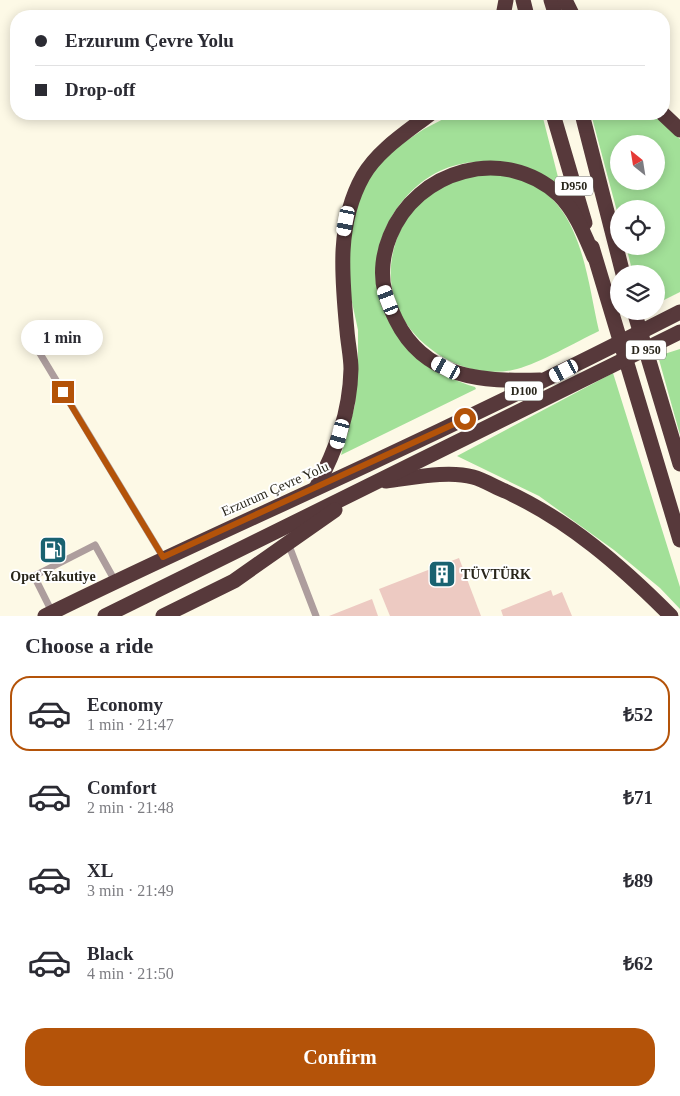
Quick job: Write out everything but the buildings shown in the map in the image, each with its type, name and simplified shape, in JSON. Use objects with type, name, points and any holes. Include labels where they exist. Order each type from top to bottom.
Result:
[{"type":"highway","points":[[316,488],[336,448],[348,405],[351,368],[343,281],[343,236],[349,206],[364,174],[391,144],[422,120]]},
{"type":"highway","points":[[391,144],[430,120]]},
{"type":"highway","name":"D950","points":[[556,120],[594,258],[680,540]]},
{"type":"highway","name":"D950","points":[[584,120],[620,265]]},
{"type":"highway","points":[[669,120],[680,130]]},
{"type":"highway","points":[[547,379],[498,381],[459,375],[434,362],[416,347],[401,330],[384,291],[383,269],[385,250],[395,224],[406,207],[421,192],[452,174],[499,168],[523,174],[541,183],[559,196],[576,218],[594,258]]},
{"type":"highway","name":"Erzurum Çevre Yolu","points":[[49,614],[163,557],[316,488],[547,379],[680,312]]},
{"type":"highway","name":"D 950","points":[[637,320],[677,449]]},
{"type":"highway","name":"D100","points":[[105,616],[680,332]]},
{"type":"highway","points":[[677,449],[680,464]]},
{"type":"highway","points":[[163,616],[234,581],[375,482],[436,475],[473,477],[517,497],[568,527],[626,572],[671,616]]},
{"type":"lane","points":[[33,342],[163,557]]},
{"type":"lane","points":[[288,543],[316,616]]},
{"type":"lane","points":[[49,614],[34,576],[95,545],[115,581]]},
{"type":"green space","points":[[441,120],[544,120],[559,181],[553,182],[495,163],[476,162],[457,165],[439,171],[423,181],[409,193],[397,208],[381,242],[376,268],[378,290],[383,300],[432,362],[445,374],[476,389],[341,455],[355,405],[358,363],[358,330],[350,293],[348,258],[351,227],[365,180],[394,149]]},
{"type":"green space","points":[[593,120],[661,120],[680,139],[680,292],[665,300],[665,265],[631,265],[628,255],[665,255],[665,200],[614,200],[611,190],[665,190],[665,135],[610,135],[610,185]]},
{"type":"green space","points":[[478,175],[512,177],[535,186],[553,200],[566,218],[576,239],[590,285],[599,331],[536,362],[509,371],[492,372],[466,367],[450,361],[432,350],[417,337],[405,322],[397,305],[392,287],[391,269],[394,249],[401,229],[412,211],[426,195],[442,185]]},
{"type":"green space","points":[[680,349],[680,435],[658,356]]},
{"type":"green space","points":[[613,373],[680,587],[680,609],[660,588],[614,550],[539,496],[457,456]]},
{"type":"place","name":"Opet Yakutiye","points":[[53,550]]},
{"type":"place","name":"TÜVTÜRK","points":[[442,574]]},
{"type":"route","points":[[63,392],[163,557],[366,466],[465,419]]}]
